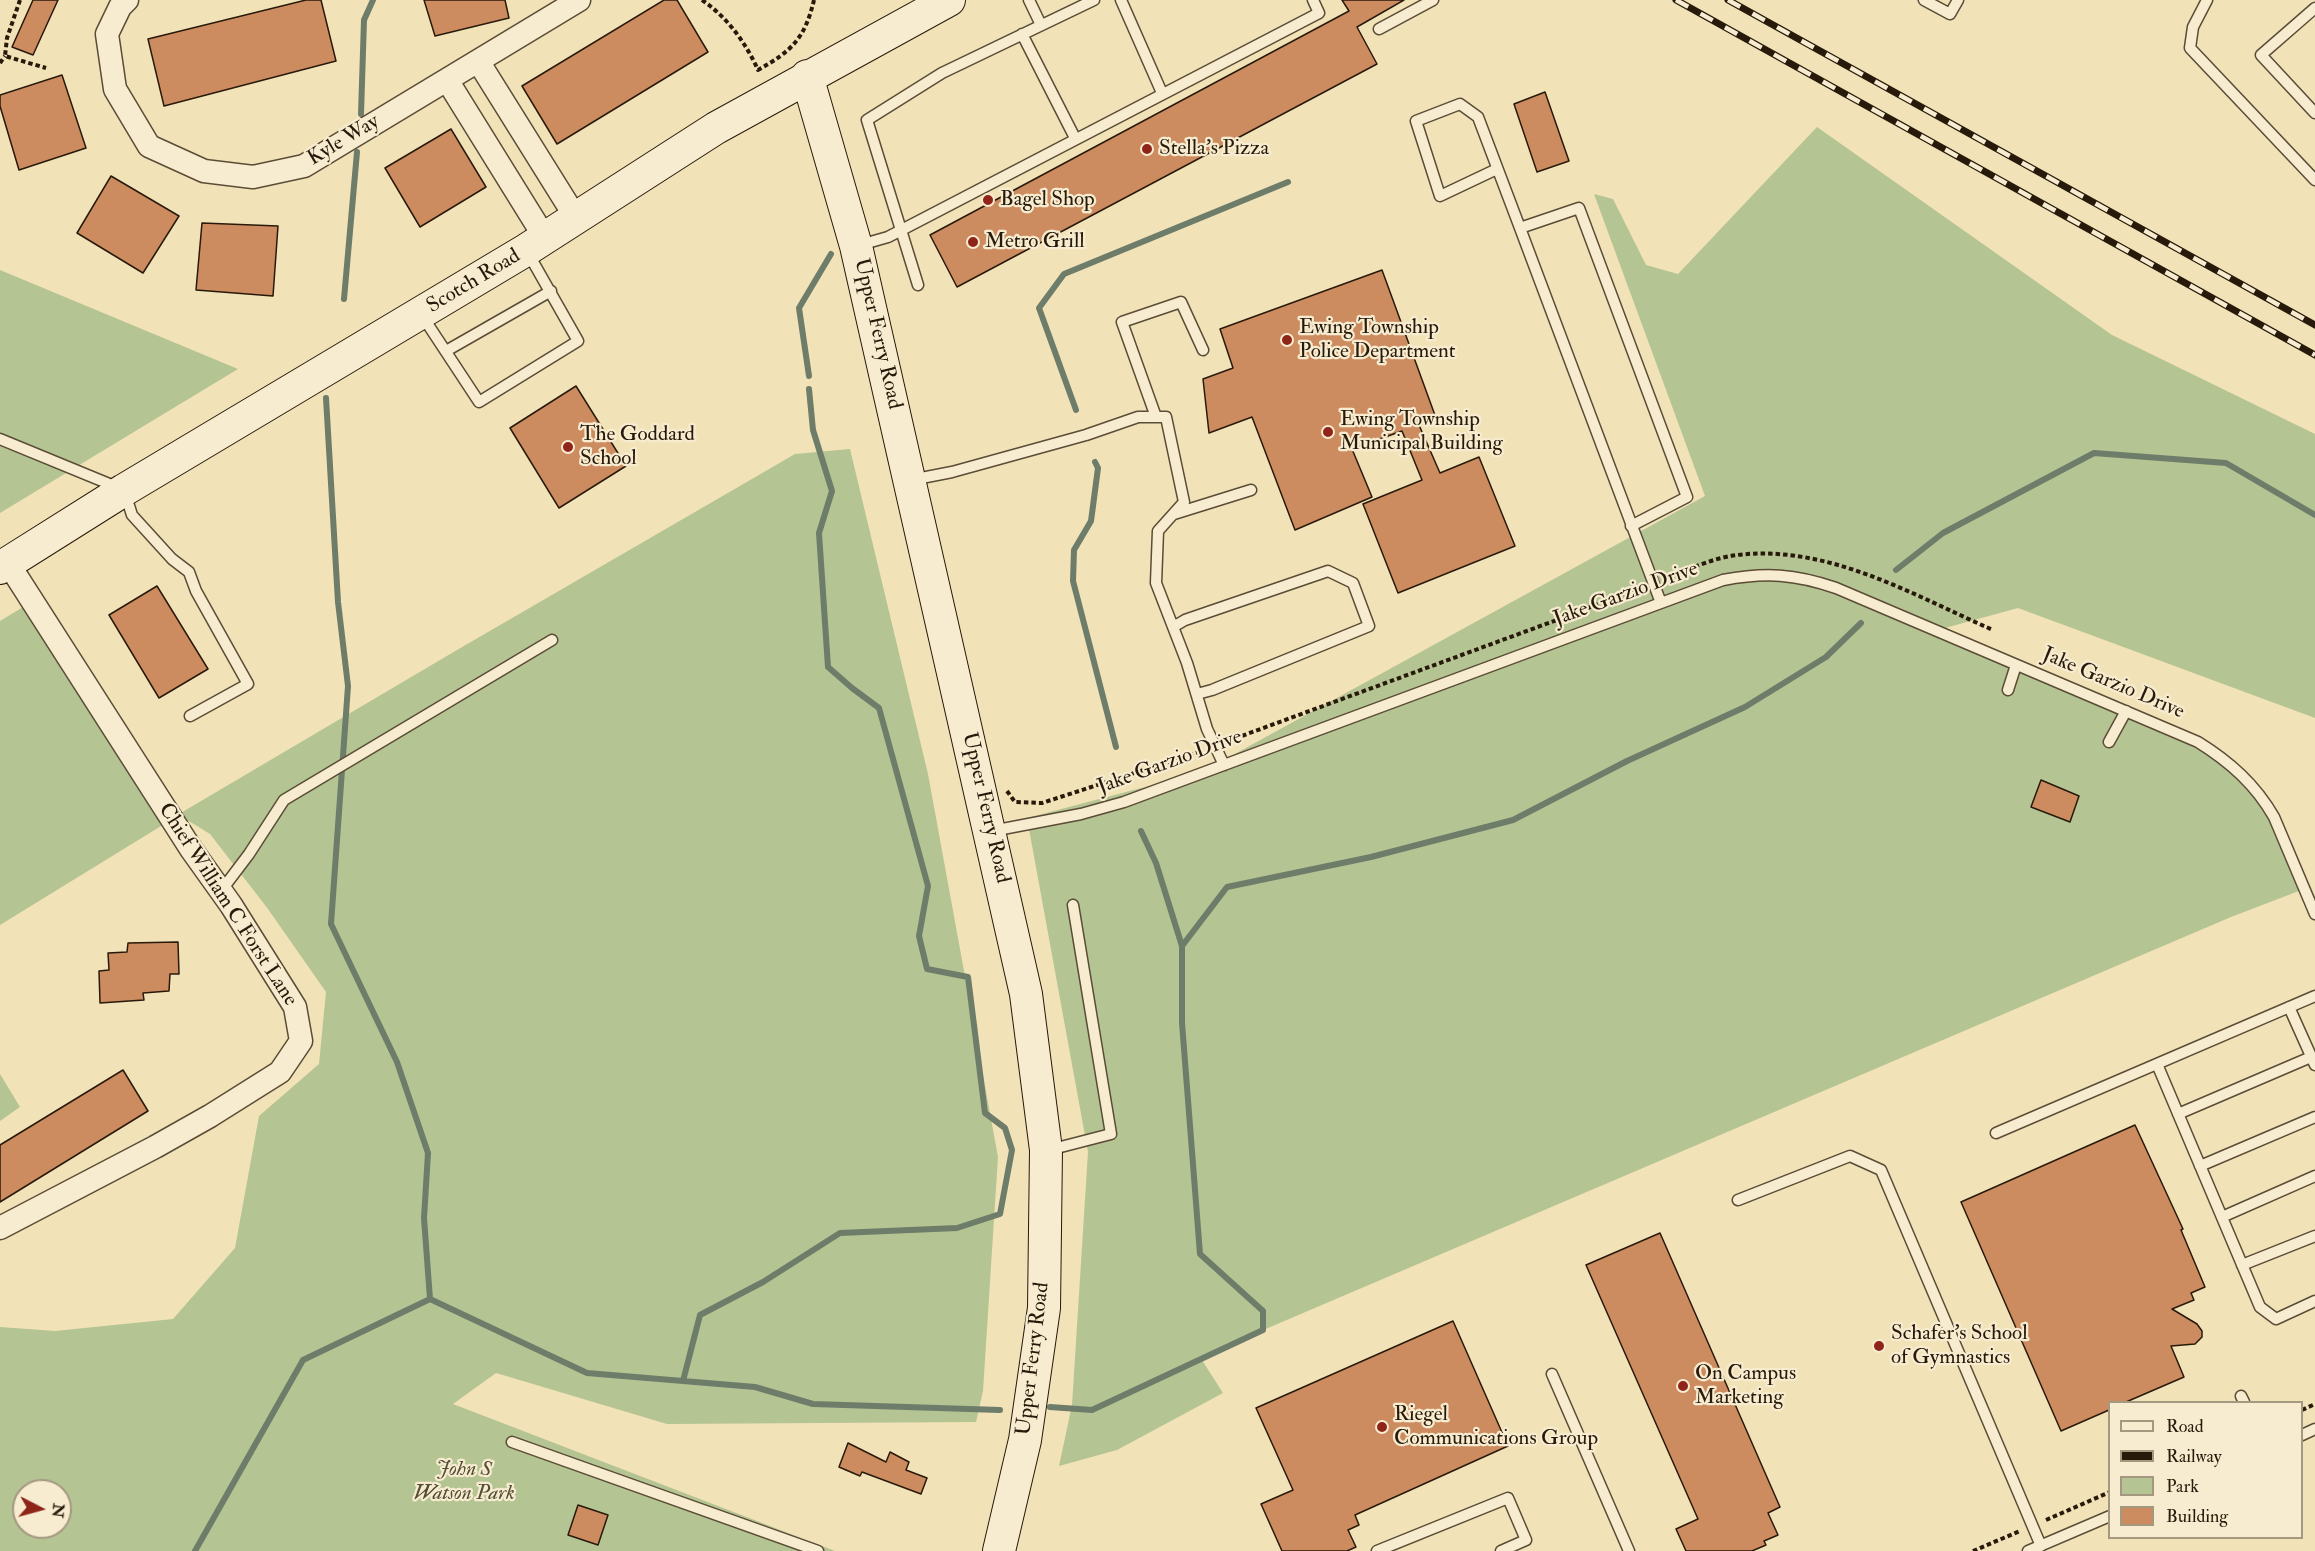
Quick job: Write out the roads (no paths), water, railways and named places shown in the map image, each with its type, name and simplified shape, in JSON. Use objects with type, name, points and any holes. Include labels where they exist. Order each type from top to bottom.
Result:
[{"type":"main road","name":"Scotch Road","points":[[4,566],[124,490],[536,244],[716,128],[949,0]]},
{"type":"main road","name":"Upper Ferry Road","points":[[807,76],[856,246],[1026,994],[1046,1150],[1044,1308],[1025,1440],[999,1551]]},
{"type":"street","name":"Kyle Way","points":[[127,0],[120,7],[107,34],[115,89],[148,146],[204,171],[253,177],[304,166],[579,0]]},
{"type":"street","points":[[478,61],[576,219]]},
{"type":"street","points":[[447,80],[536,244]]},
{"type":"street","name":"Chief William C Forst Lane","points":[[0,1228],[210,1116],[280,1072],[301,1041],[295,1007],[221,891],[187,853],[4,566]]},
{"type":"lane","points":[[1029,0],[1041,25]]},
{"type":"lane","points":[[918,285],[867,120],[942,73],[1094,0]]},
{"type":"lane","points":[[1121,0],[1162,93]]},
{"type":"lane","points":[[856,246],[888,237],[1319,12],[1313,0]]},
{"type":"lane","points":[[1379,29],[1433,0]]},
{"type":"lane","points":[[1924,0],[1950,14],[1958,0]]},
{"type":"lane","points":[[2207,0],[2193,27],[2190,48],[2315,180]]},
{"type":"lane","points":[[2315,8],[2261,55],[2315,113]]},
{"type":"lane","points":[[1022,34],[1075,138]]},
{"type":"lane","points":[[1497,169],[1440,196],[1416,121],[1460,104],[1478,117],[1661,603]]},
{"type":"lane","points":[[1520,228],[1579,208],[1687,497],[1631,525]]},
{"type":"lane","points":[[420,314],[479,402],[578,341],[551,291],[536,244]]},
{"type":"lane","points":[[446,351],[551,291]]},
{"type":"lane","points":[[1155,417],[1122,322],[1181,302],[1203,350]]},
{"type":"lane","points":[[910,481],[952,472],[1086,435],[1138,417],[1166,417],[1184,502],[1158,531],[1156,583],[1214,746],[1224,765]]},
{"type":"lane","points":[[0,438],[124,490],[132,515],[172,559],[189,572],[196,591],[248,684],[190,716]]},
{"type":"lane","points":[[1173,514],[1251,490]]},
{"type":"lane","points":[[1173,627],[1185,620],[1328,571],[1353,583],[1369,626],[1197,694]]},
{"type":"lane","name":"Jake Garzio Drive","points":[[990,832],[1082,814],[1124,802],[1723,580],[1752,574],[1781,574],[1810,579],[2198,742],[2226,759],[2256,789],[2274,817],[2315,914]]},
{"type":"lane","points":[[221,891],[284,800],[552,640]]},
{"type":"lane","points":[[2008,690],[2016,665]]},
{"type":"lane","points":[[2109,742],[2126,711]]},
{"type":"lane","points":[[1046,1150],[1111,1134],[1073,905]]},
{"type":"lane","points":[[1996,1133],[2315,996]]},
{"type":"lane","points":[[2178,1114],[2313,1061],[2289,1007]]},
{"type":"lane","points":[[2157,1064],[2260,1307],[2276,1319],[2315,1301]]},
{"type":"lane","points":[[2200,1167],[2315,1117]]},
{"type":"lane","points":[[1738,1200],[1850,1156],[1881,1170],[2041,1546]]},
{"type":"lane","points":[[2222,1217],[2315,1176]]},
{"type":"lane","points":[[2242,1265],[2315,1236]]},
{"type":"lane","points":[[1552,1374],[1629,1551]]},
{"type":"lane","points":[[512,1442],[818,1551]]},
{"type":"lane","points":[[1377,1551],[1508,1498],[1526,1540],[1502,1551]]},
{"type":"lane","points":[[2028,1551],[2108,1516]]},
{"type":"waterway","points":[[361,114],[364,20],[373,0]]},
{"type":"waterway","points":[[344,299],[357,152]]},
{"type":"waterway","points":[[1076,410],[1039,308],[1064,274],[1288,182]]},
{"type":"waterway","points":[[809,376],[799,308],[831,254]]},
{"type":"waterway","points":[[683,1381],[700,1315],[763,1282],[840,1233],[957,1228],[1000,1214],[1012,1150],[1005,1128],[985,1113],[968,977],[927,969],[919,936],[928,886],[879,708],[828,667],[819,533],[832,491],[813,430],[809,389]]},
{"type":"waterway","points":[[326,398],[338,602],[348,686],[331,924],[397,1062],[428,1153],[424,1218],[430,1299]]},
{"type":"waterway","points":[[1896,570],[1943,533],[2094,453],[2226,463],[2315,515]]},
{"type":"waterway","points":[[1095,462],[1098,468],[1091,521],[1074,550],[1073,581],[1116,747]]},
{"type":"waterway","points":[[1050,1407],[1092,1410],[1263,1330],[1263,1311],[1200,1254],[1182,1023],[1182,946],[1227,887],[1371,857],[1513,820],[1627,761],[1745,707],[1826,657],[1861,623]]},
{"type":"waterway","points":[[1141,831],[1156,863],[1182,946]]},
{"type":"waterway","points":[[195,1551],[303,1360],[430,1299],[587,1373],[755,1387],[813,1404],[1000,1410]]},
{"type":"railway","points":[[1676,0],[2315,355]]},
{"type":"railway","points":[[1728,0],[2315,325]]},
{"type":"place","name":"Stella's Pizza","points":[[1147,149]]},
{"type":"place","name":"Bagel Shop","points":[[988,200]]},
{"type":"place","name":"Metro Grill","points":[[973,242]]},
{"type":"place","name":"Ewing Township Police Department","points":[[1287,340]]},
{"type":"place","name":"Ewing Township Municipal Building","points":[[1328,432]]},
{"type":"place","name":"The Goddard School","points":[[568,447]]},
{"type":"place","name":"Schafer's School of Gymnastics","points":[[1879,1346]]},
{"type":"place","name":"On Campus Marketing","points":[[1683,1386]]},
{"type":"place","name":"Riegel Communications Group","points":[[1382,1427]]},
{"type":"park label","name":"John S Watson Park","points":[[464,1482]]}]
